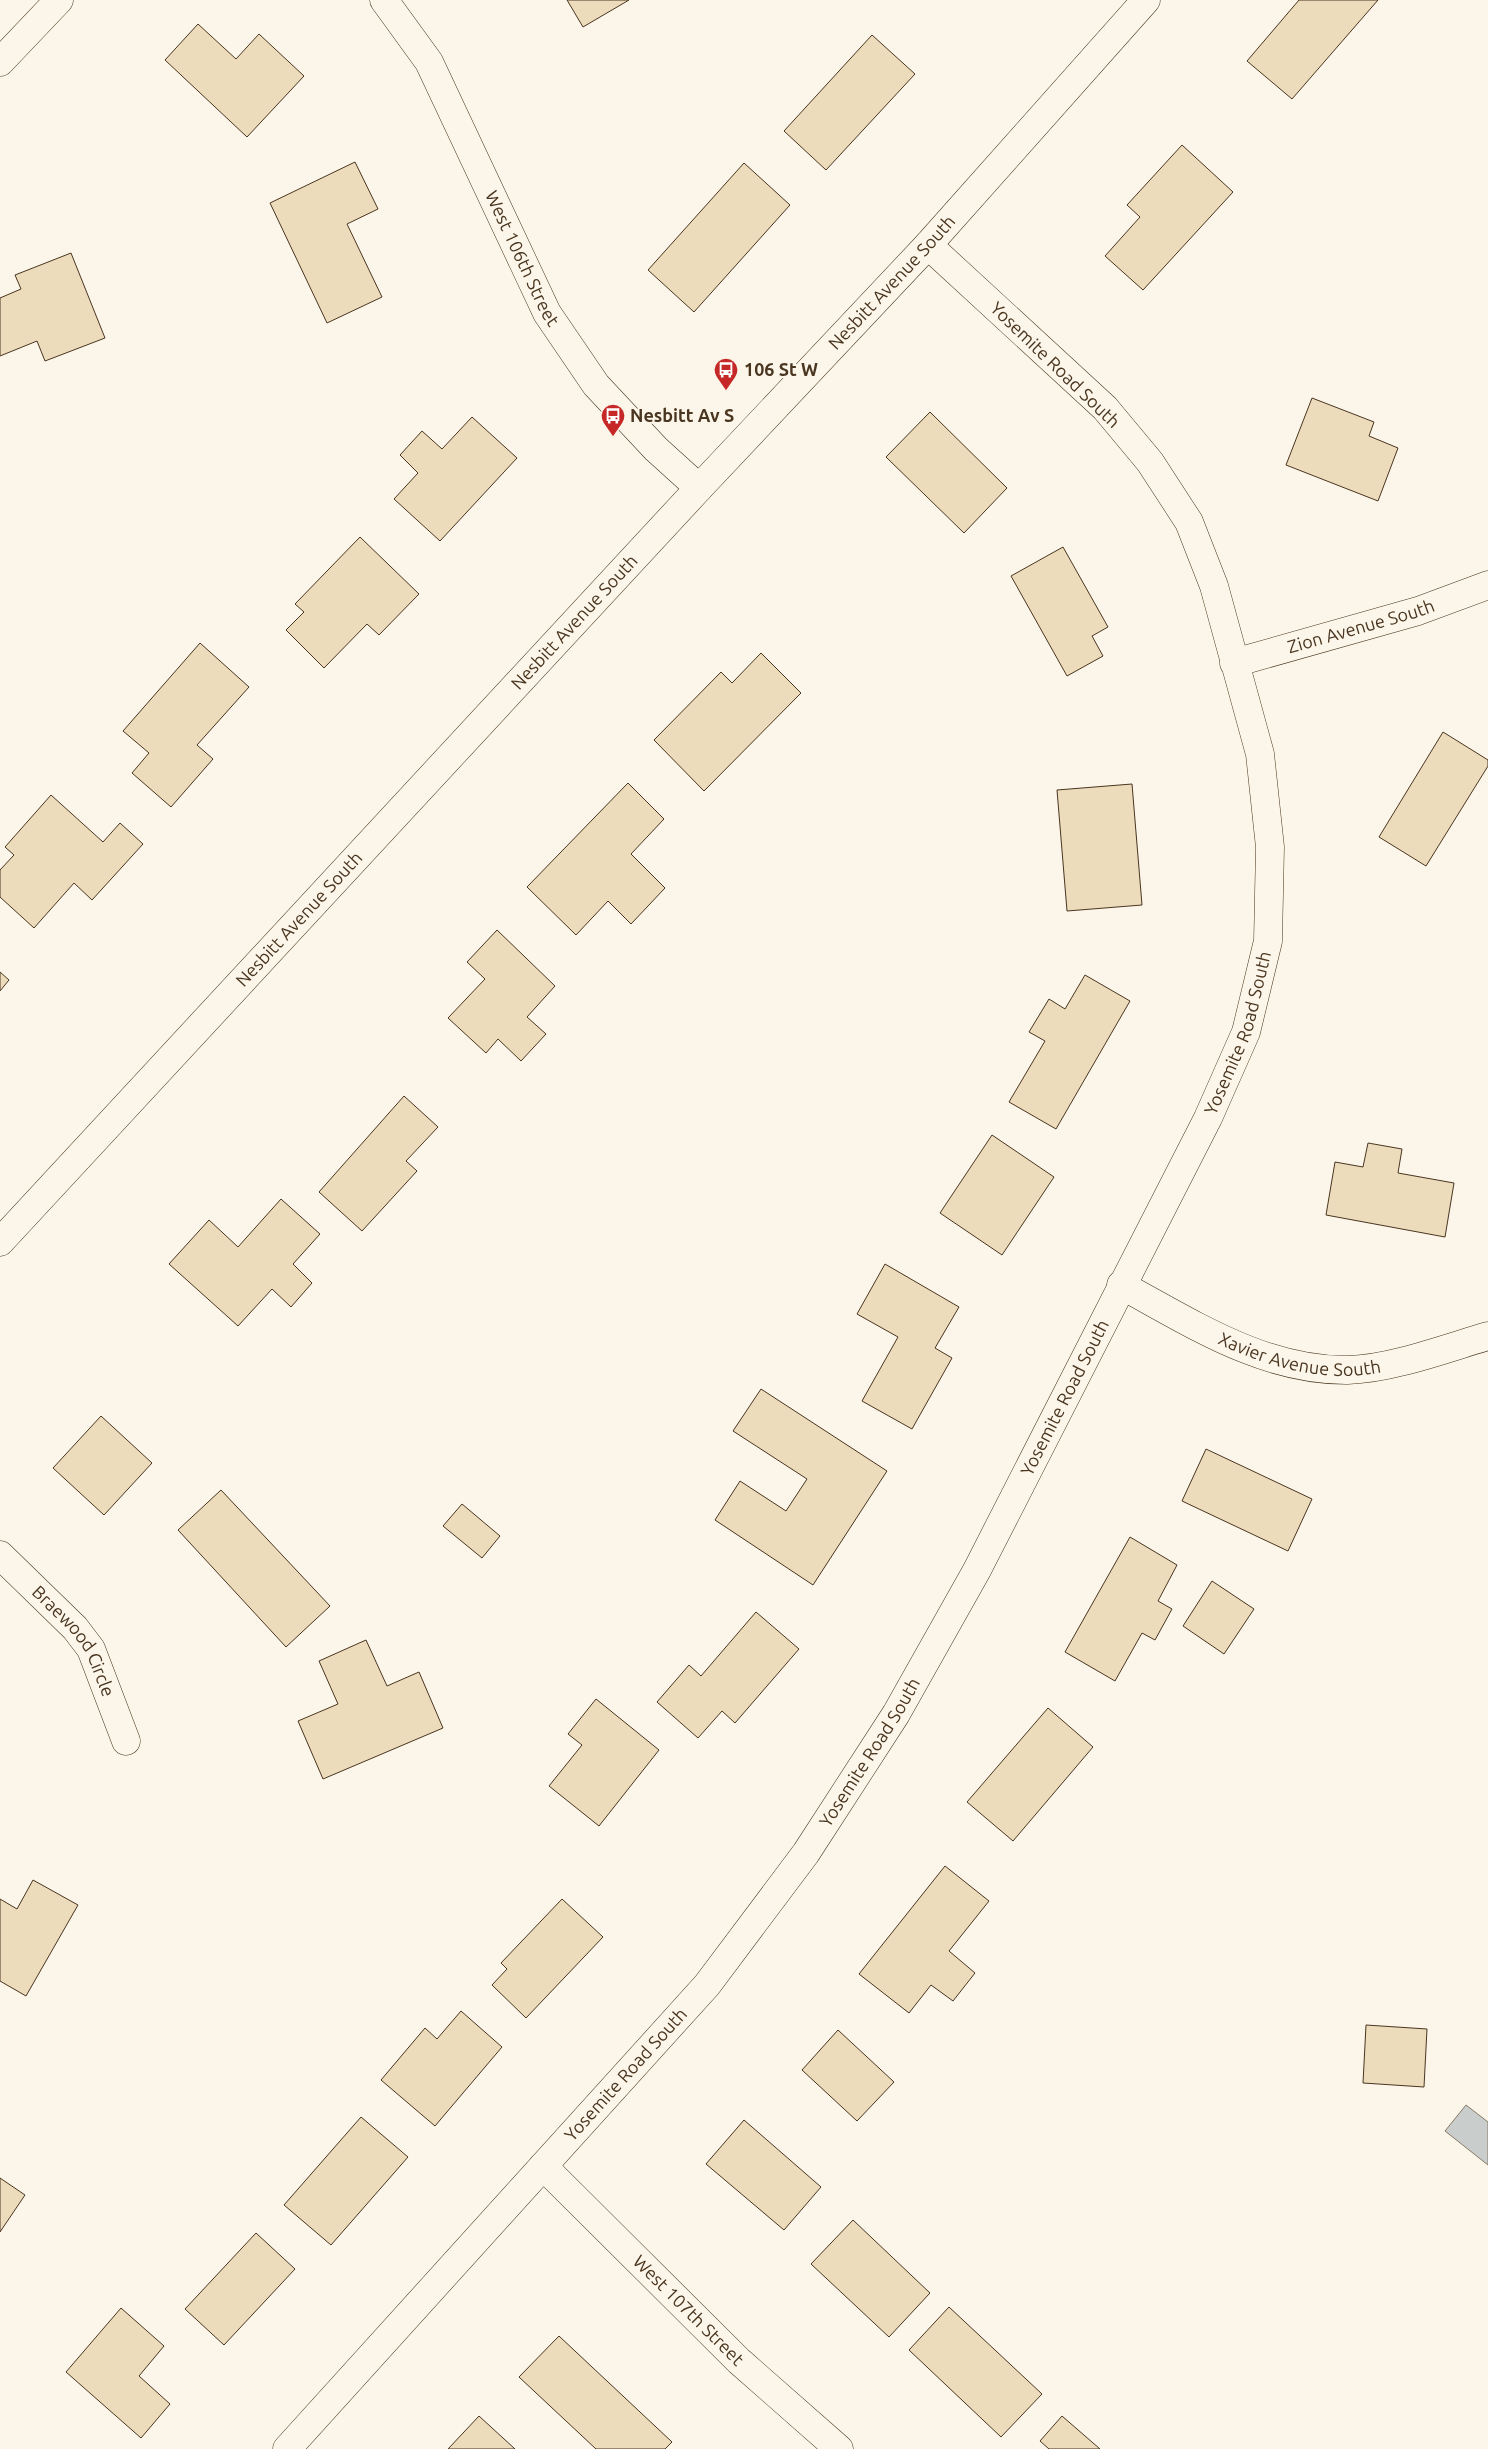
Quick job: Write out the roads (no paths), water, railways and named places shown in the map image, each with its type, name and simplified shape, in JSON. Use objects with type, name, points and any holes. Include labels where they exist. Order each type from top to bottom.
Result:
[{"type":"street","points":[[0,62],[59,0]]},
{"type":"street","name":"West 106th Street","points":[[384,0],[429,62],[547,313],[596,385],[656,449],[699,488]]},
{"type":"street","name":"Nesbitt Avenue South","points":[[0,1242],[699,488],[928,245],[1146,0]]},
{"type":"street","name":"Yosemite Road South","points":[[287,2449],[706,1985],[806,1854],[896,1714],[977,1570],[1208,1118],[1246,1032],[1268,941],[1270,847],[1260,754],[1214,586],[1189,522],[1150,462],[1105,408],[928,245]]},
{"type":"street","name":"Zion Avenue South","points":[[1234,663],[1418,611],[1488,585]]},
{"type":"street","name":"Xavier Avenue South","points":[[1121,1285],[1234,1345],[1290,1365],[1349,1370],[1407,1360],[1488,1336]]},
{"type":"street","name":"Braewood Circle","points":[[0,1555],[75,1628],[91,1649],[126,1741]]},
{"type":"street","name":"West 107th Street","points":[[543,2166],[739,2361],[839,2449]]},
{"type":"place","name":"106 St W","points":[[726,391]]},
{"type":"place","name":"Nesbitt Av S","points":[[613,437]]}]
